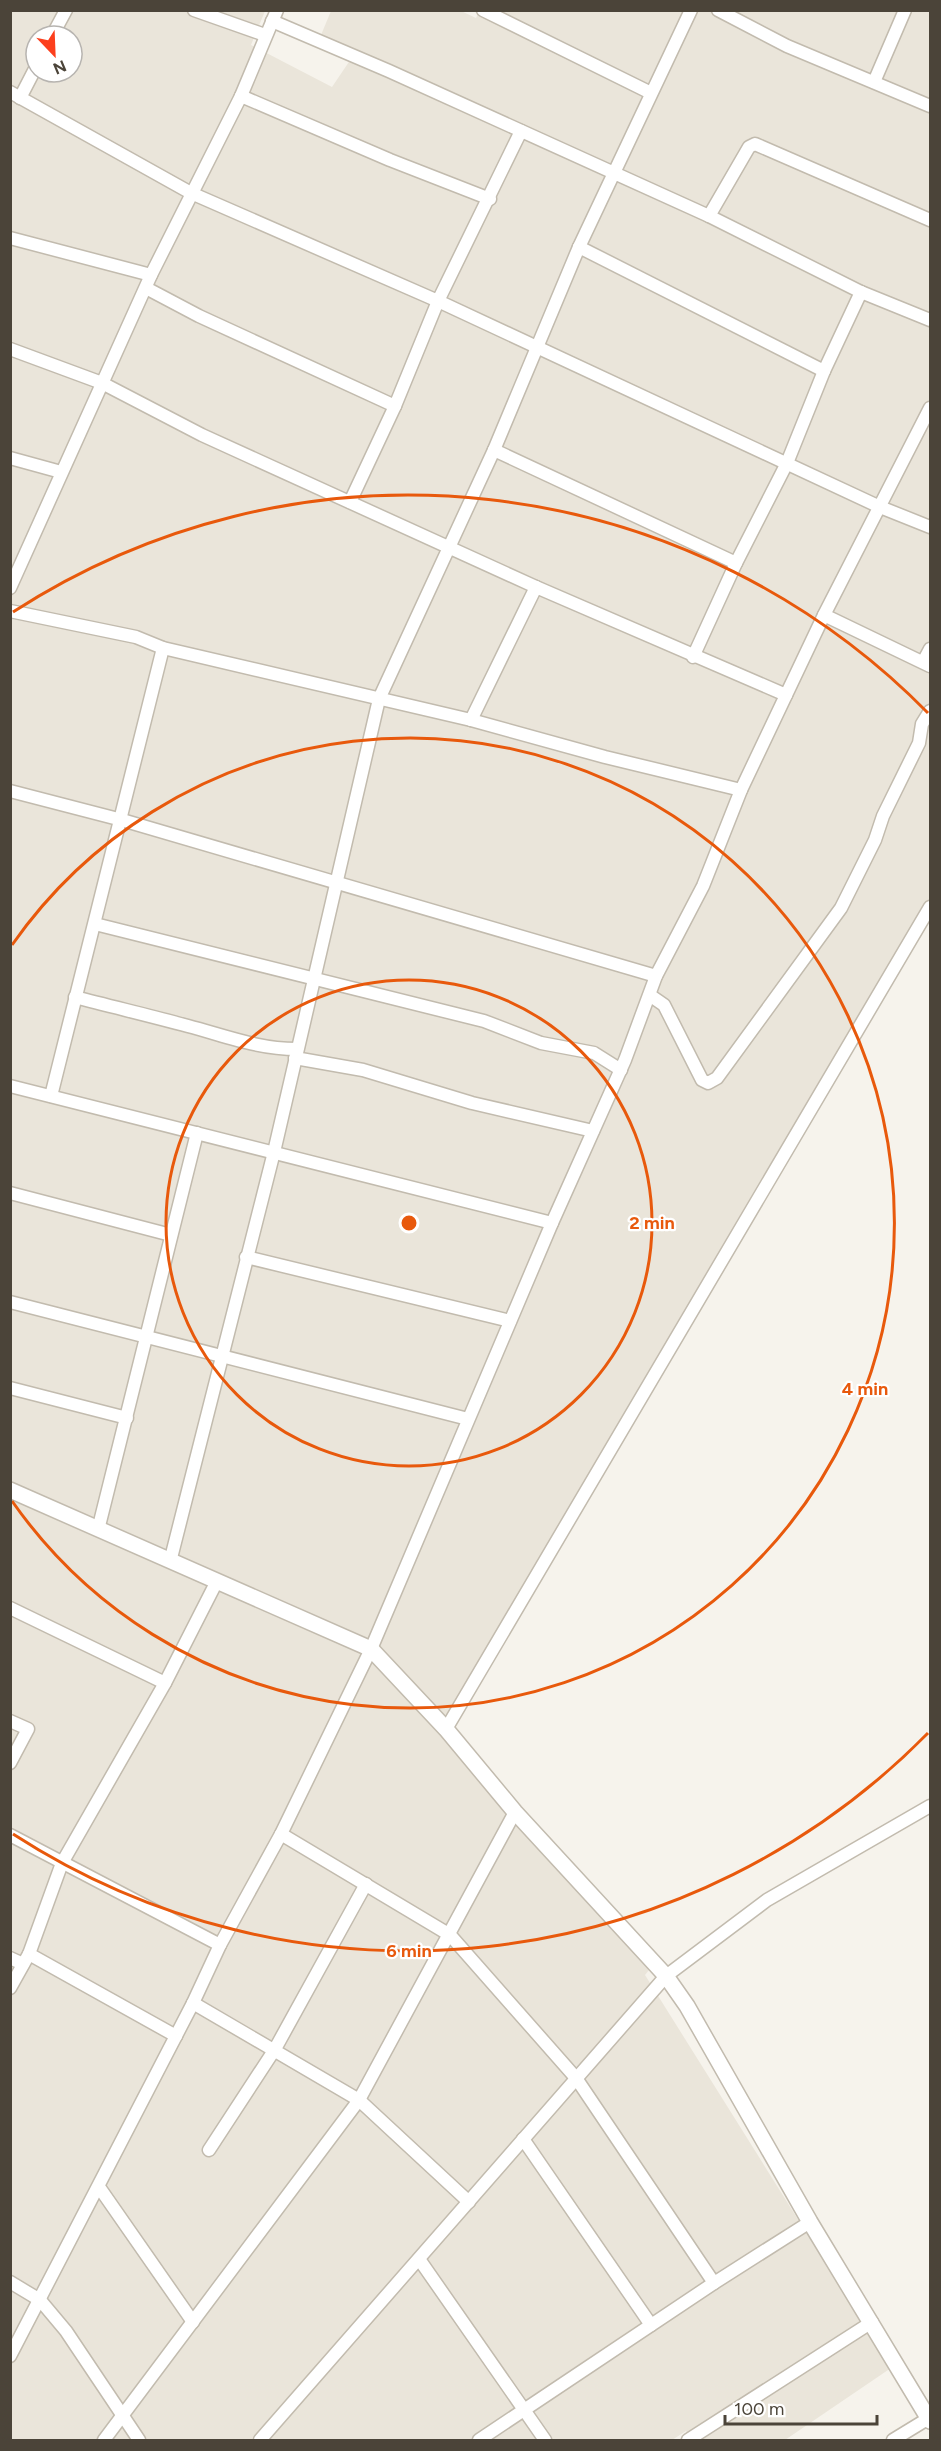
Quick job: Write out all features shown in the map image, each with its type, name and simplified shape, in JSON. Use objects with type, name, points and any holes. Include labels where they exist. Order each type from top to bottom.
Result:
[{"type":"street","points":[[58,24],[66,10]]},
{"type":"street","points":[[194,10],[265,35]]},
{"type":"street","points":[[483,10],[651,93]]},
{"type":"street","points":[[171,1558],[274,1152],[379,699],[494,450],[579,247],[691,10]]},
{"type":"street","points":[[718,10],[787,46],[930,106]]},
{"type":"street","points":[[874,82],[905,10]]},
{"type":"street","points":[[10,588],[151,274],[241,96],[275,16],[521,132],[710,216],[861,292],[930,320]]},
{"type":"street","points":[[24,83],[15,95],[191,193],[438,301],[880,507],[930,527]]},
{"type":"street","points":[[241,96],[390,160],[490,198]]},
{"type":"street","points":[[350,502],[395,406],[438,301],[521,132]]},
{"type":"street","points":[[710,216],[749,147],[754,144],[930,220]]},
{"type":"street","points":[[10,238],[151,274]]},
{"type":"street","points":[[579,247],[824,371]]},
{"type":"street","points":[[146,288],[199,316],[395,406]]},
{"type":"street","points":[[693,657],[736,563],[787,464],[824,371],[861,292]]},
{"type":"street","points":[[10,349],[102,383],[202,435],[536,587],[786,696]]},
{"type":"street","points":[[10,2356],[99,2187],[220,1945],[281,1833],[370,1649],[552,1223],[621,1070],[651,996],[656,976],[703,886],[741,790],[824,615],[930,408]]},
{"type":"street","points":[[494,450],[736,563]]},
{"type":"street","points":[[10,458],[61,472]]},
{"type":"street","points":[[471,720],[536,587]]},
{"type":"street","points":[[10,611],[136,637],[163,648],[471,720],[605,757],[741,790]]},
{"type":"street","points":[[824,615],[927,664],[930,649]]},
{"type":"street","points":[[51,1096],[122,820],[163,648]]},
{"type":"street","points":[[651,996],[664,1005],[702,1080],[708,1083],[717,1078],[842,908],[919,743],[922,724],[930,711]]},
{"type":"street","points":[[10,791],[122,820],[656,976]]},
{"type":"street","points":[[446,1729],[930,907]]},
{"type":"street","points":[[95,924],[484,1021],[541,1043],[594,1053],[621,1070]]},
{"type":"street","points":[[75,997],[192,1026],[236,1041],[363,1070],[472,1103],[593,1131]]},
{"type":"street","points":[[10,1086],[552,1223]]},
{"type":"street","points":[[99,1527],[197,1133]]},
{"type":"street","points":[[10,1193],[171,1235]]},
{"type":"street","points":[[246,1257],[510,1321]]},
{"type":"street","points":[[10,1302],[147,1339],[221,1355],[468,1419]]},
{"type":"street","points":[[10,1388],[127,1418]]},
{"type":"street","points":[[10,1490],[171,1558],[370,1649],[446,1729],[515,1812],[666,1976],[687,2006],[810,2222],[930,2420],[893,2440]]},
{"type":"street","points":[[10,1988],[26,1959],[62,1863],[165,1683],[218,1581]]},
{"type":"street","points":[[10,1608],[165,1683]]},
{"type":"street","points":[[10,1721],[28,1729],[10,1763]]},
{"type":"street","points":[[260,2440],[666,1976],[767,1900],[930,1806]]},
{"type":"street","points":[[104,2440],[359,2100],[515,1812]]},
{"type":"street","points":[[281,1833],[450,1935],[576,2078],[714,2283]]},
{"type":"street","points":[[10,1835],[220,1945]]},
{"type":"street","points":[[209,2150],[274,2049],[366,1884]]},
{"type":"street","points":[[10,1958],[26,1959],[176,2036]]},
{"type":"street","points":[[193,2003],[359,2100],[469,2202]]},
{"type":"street","points":[[523,2139],[651,2325]]},
{"type":"street","points":[[99,2187],[194,2322]]},
{"type":"street","points":[[479,2440],[714,2283],[810,2222]]},
{"type":"street","points":[[419,2259],[545,2440]]},
{"type":"street","points":[[10,2282],[40,2300],[66,2331],[139,2440]]},
{"type":"street","points":[[688,2440],[872,2322]]},
{"type":"shaded area","points":[[459,10],[476,18],[480,10],[930,11],[930,915],[638,1414],[449,1726],[658,1959],[645,1975],[891,2368],[785,2440],[692,2440],[686,2431],[672,2440],[11,2440],[11,11],[265,11],[251,45],[332,87],[357,50],[321,35],[331,11]]}]
